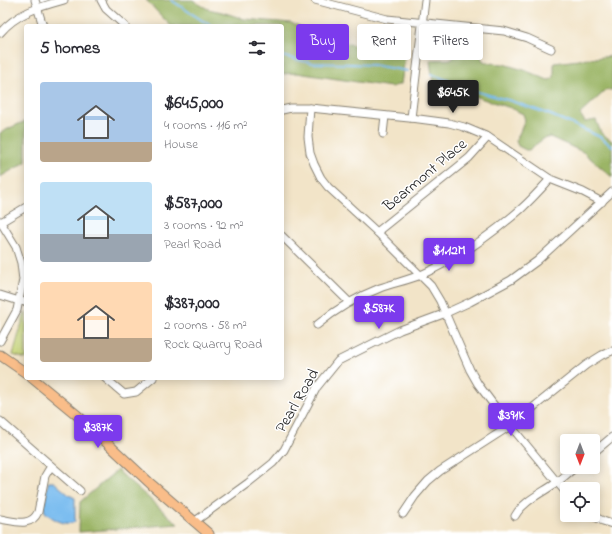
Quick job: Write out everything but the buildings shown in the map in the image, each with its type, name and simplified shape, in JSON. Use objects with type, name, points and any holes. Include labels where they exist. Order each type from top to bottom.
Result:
[{"type":"main road","points":[[0,355],[24,372]]},
{"type":"main road","points":[[34,380],[77,415],[152,485],[209,534]]},
{"type":"street","points":[[0,33],[36,4],[64,0]]},
{"type":"street","points":[[101,0],[106,9],[123,24]]},
{"type":"street","points":[[315,0],[387,19],[423,24],[424,0]]},
{"type":"street","points":[[36,4],[42,24]]},
{"type":"street","points":[[483,29],[504,31],[527,38],[551,49]]},
{"type":"street","points":[[411,118],[419,55]]},
{"type":"street","points":[[310,108],[308,138],[310,153],[321,178],[328,187],[378,232],[431,286],[438,296],[473,375],[485,395],[560,486]]},
{"type":"street","points":[[284,110],[310,108],[411,118],[449,123],[464,127],[488,137],[550,179],[583,192],[602,202]]},
{"type":"street","points":[[383,134],[385,116]]},
{"type":"street","name":"Bearmont Place","points":[[378,232],[469,158],[488,137]]},
{"type":"street","points":[[317,325],[330,314],[349,302],[379,289],[421,275],[449,262],[486,238],[522,208],[550,179]]},
{"type":"street","name":"Pearl Road","points":[[194,522],[273,463],[284,450],[317,387],[338,361],[400,330],[446,313],[470,302],[511,280],[537,260],[612,192]]},
{"type":"street","points":[[0,340],[22,302],[23,280],[21,263],[16,247],[0,222],[24,208]]},
{"type":"street","points":[[284,238],[349,302]]},
{"type":"street","points":[[0,295],[22,302]]},
{"type":"street","points":[[403,514],[414,496],[440,471],[510,426],[586,365],[602,355],[612,351]]},
{"type":"street","points":[[106,380],[124,394],[136,392],[151,380]]},
{"type":"street","points":[[0,421],[80,491]]},
{"type":"street","points":[[600,447],[612,437]]},
{"type":"street","points":[[0,519],[23,523],[28,522],[36,516],[45,476],[51,466]]},
{"type":"street","points":[[515,516],[524,504],[567,474]]},
{"type":"street","points":[[600,520],[612,524]]},
{"type":"green space","points":[[146,0],[193,0],[208,9],[244,19],[291,23],[296,25],[296,60],[349,60],[349,44],[357,46],[357,60],[405,60],[401,84],[391,87],[297,73],[284,74],[284,24],[169,24]]},
{"type":"green space","points":[[612,56],[612,90],[606,90],[580,114],[585,122],[596,120],[601,133],[612,141],[612,177],[583,152],[550,137],[543,139],[529,150],[518,146],[516,141],[525,120],[523,114],[511,108],[433,83],[430,60],[482,60],[489,63],[503,64],[524,70],[548,80],[554,77],[554,63]]},
{"type":"green space","points":[[24,122],[24,163],[0,177],[0,133]]},
{"type":"green space","points":[[24,316],[24,358],[13,355]]},
{"type":"green space","points":[[117,470],[178,524],[79,532],[80,502]]},
{"type":"water","points":[[48,482],[54,482],[69,495],[75,498],[75,521],[73,523],[58,521],[45,512],[44,509]]},
{"type":"waterway","points":[[171,0],[209,24]]},
{"type":"waterway","points":[[284,56],[311,63],[373,65],[408,71]]},
{"type":"waterway","points":[[431,74],[478,92],[508,100],[546,113],[600,137],[612,146]]}]
